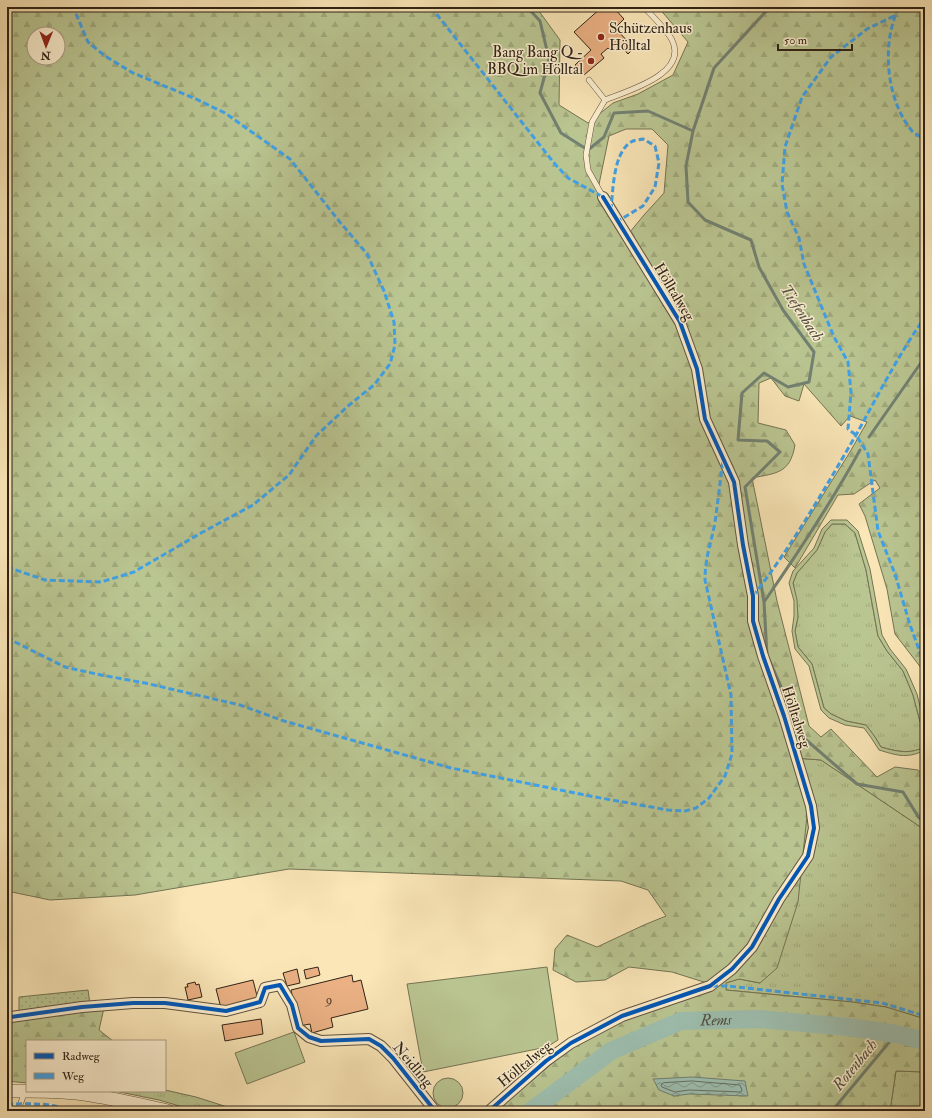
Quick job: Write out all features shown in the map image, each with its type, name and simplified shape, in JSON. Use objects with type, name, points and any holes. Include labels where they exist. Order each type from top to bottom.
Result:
[{"type":"street","name":"Hölltalweg","points":[[489,1111],[546,1061],[571,1043],[622,1016],[710,986],[732,969],[752,946],[779,899],[808,856],[814,828],[809,798],[753,621],[753,596],[743,545],[734,482],[705,419],[697,369],[680,322],[603,197]]},
{"type":"street","name":"Neidling","points":[[8,1017],[82,1007],[133,1003],[165,1003],[226,1011],[260,1002],[265,988],[280,985],[292,1005],[298,1028],[309,1037],[321,1041],[369,1039],[381,1046],[393,1058],[435,1111]]},
{"type":"street","points":[[7,1091],[25,1091]]},
{"type":"street","points":[[61,1092],[82,1094],[118,1106],[168,1111]]},
{"type":"lane","points":[[603,197],[588,170],[586,155],[592,122],[605,100],[648,82],[668,68],[672,62],[674,47],[671,39],[644,7]]},
{"type":"lane","points":[[589,80],[605,100]]},
{"type":"lane","points":[[19,1111],[25,1091]]},
{"type":"green space","points":[[7,7],[536,7],[560,40],[559,105],[588,123],[613,103],[638,94],[673,75],[688,42],[658,7],[925,7],[925,673],[895,634],[887,589],[865,516],[859,504],[880,488],[875,480],[854,494],[838,495],[795,568],[784,557],[850,452],[867,422],[850,416],[841,426],[804,384],[799,401],[785,396],[771,378],[759,383],[758,423],[786,430],[795,445],[793,455],[786,467],[775,473],[752,478],[777,601],[809,726],[821,737],[831,729],[877,777],[895,767],[918,770],[925,778],[925,830],[821,760],[795,758],[808,806],[798,902],[777,968],[760,983],[739,979],[726,983],[726,990],[852,1002],[886,1007],[925,1019],[925,1072],[896,1071],[890,1111],[496,1111],[562,1055],[581,1041],[612,1025],[707,983],[672,972],[629,967],[605,980],[576,982],[553,970],[555,949],[567,935],[597,947],[666,916],[648,890],[621,881],[289,869],[135,895],[50,900],[7,891]],"holes":[[[626,129],[652,129],[668,145],[664,193],[625,238],[598,189],[609,136]]]},
{"type":"green space","points":[[831,520],[847,520],[858,531],[870,569],[882,635],[890,649],[906,669],[917,694],[925,727],[925,747],[923,751],[906,756],[879,750],[864,728],[845,725],[829,718],[821,710],[809,666],[795,649],[792,631],[794,601],[789,583],[793,571],[814,548],[822,529]],"holes":[[[832,524],[845,524],[855,533],[866,570],[878,636],[887,651],[903,671],[913,695],[922,729],[923,742],[920,749],[915,751],[891,750],[881,747],[866,725],[846,721],[831,714],[824,708],[812,664],[798,647],[795,631],[798,617],[797,600],[793,583],[797,573],[817,550],[825,532]]]},
{"type":"green space","points":[[832,524],[845,524],[855,533],[866,570],[878,636],[887,651],[903,671],[913,695],[922,729],[923,743],[921,749],[916,751],[891,750],[881,747],[866,725],[846,721],[831,714],[824,708],[812,664],[798,647],[795,631],[798,617],[793,583],[797,573],[817,550],[825,532]]},
{"type":"green space","points":[[795,758],[821,760],[925,830],[925,1019],[886,1007],[852,1002],[726,990],[726,983],[739,979],[760,983]]},
{"type":"green space","points":[[547,967],[558,1040],[547,1047],[423,1072],[407,984]]},
{"type":"green space","points":[[88,990],[90,1004],[19,1012],[19,997]]},
{"type":"green space","points":[[104,1008],[99,1030],[112,1040],[26,1040],[26,1083],[7,1081],[7,1023],[16,1019]]},
{"type":"green space","points":[[294,1032],[305,1062],[247,1084],[235,1053]]},
{"type":"green space","points":[[896,1071],[925,1072],[925,1111],[890,1111]]},
{"type":"green space","points":[[448,1078],[459,1082],[463,1093],[459,1104],[448,1108],[437,1104],[433,1093],[437,1082]]},
{"type":"green space","points":[[166,1090],[196,1097],[240,1111],[196,1111],[159,1100],[120,1092],[166,1092]]},
{"type":"water","points":[[692,1077],[745,1081],[748,1096],[689,1094],[674,1096],[659,1090],[653,1079]]},
{"type":"building","name":"Schützenhaus Hölltal","points":[[602,7],[613,7],[624,19],[615,28],[634,48],[628,54],[617,42],[601,54],[604,58],[584,75],[575,65],[591,50],[574,32]]},
{"type":"building","points":[[318,967],[320,975],[306,979],[304,970]]},
{"type":"building","points":[[297,969],[300,983],[287,986],[283,973]]},
{"type":"building","points":[[352,975],[353,982],[361,980],[368,1009],[331,1018],[333,1027],[312,1033],[310,1024],[299,1026],[291,990]]},
{"type":"building","points":[[253,980],[258,1000],[221,1008],[216,989]]},
{"type":"building","points":[[195,982],[196,985],[199,984],[202,997],[188,1000],[185,987],[188,987],[187,984]]},
{"type":"building","points":[[261,1019],[263,1034],[225,1041],[222,1025]]},
{"type":"waterway","name":"Tiefenbach","points":[[527,7],[540,21],[549,59],[540,93],[561,133],[588,150],[604,137],[614,113],[648,111],[693,131],[686,166],[688,202],[705,220],[751,240],[759,267],[783,310],[814,352],[809,382],[788,387],[764,373],[742,393],[738,440],[767,441],[780,452],[745,487],[764,602],[767,655],[804,738],[857,784],[903,792],[919,818],[925,821]]},
{"type":"waterway","points":[[693,131],[714,68],[770,7]]},
{"type":"waterway","points":[[869,437],[925,357]]},
{"type":"waterway","points":[[764,602],[814,528],[860,450]]},
{"type":"waterway","name":"Rems","points":[[531,1111],[611,1051],[681,1021],[759,1019],[848,1027],[896,1034],[925,1041]]},
{"type":"waterway","name":"Rotenbach","points":[[832,1111],[896,1034]]},
{"type":"marked path","points":[[7,567],[45,580],[101,582],[134,572],[253,505],[289,475],[316,436],[348,406],[374,385],[390,364],[395,345],[394,322],[384,291],[367,254],[290,159],[225,113],[196,99],[133,73],[105,56],[88,42],[73,7]]},
{"type":"marked path","points":[[431,7],[554,163],[568,178],[603,197]]},
{"type":"marked path","points":[[899,7],[893,21],[888,54],[892,88],[896,104],[903,118],[912,131],[925,139]]},
{"type":"marked path","points":[[894,16],[867,29],[831,57],[802,97],[785,147],[782,184],[787,212],[799,238],[804,264],[834,337],[848,362],[851,392],[848,429],[856,435],[868,454],[878,531],[895,574],[910,625],[925,666]]},
{"type":"marked path","points":[[611,210],[613,183],[617,163],[625,147],[635,140],[643,139],[655,146],[659,163],[655,187],[643,206],[618,221]]},
{"type":"marked path","points":[[753,596],[807,517],[915,331],[925,317]]},
{"type":"marked path","points":[[7,637],[65,667],[145,683],[240,705],[284,721],[451,768],[595,797],[668,810],[685,811],[696,808],[709,798],[725,776],[732,754],[731,695],[705,580],[706,564],[715,522],[723,461]]},
{"type":"marked path","points":[[712,986],[728,986],[882,1003],[925,1016]]},
{"type":"marked path","points":[[7,1104],[48,1105],[71,1111]]},
{"type":"cycle path","points":[[489,1111],[546,1061],[571,1043],[622,1016],[710,986],[732,969],[752,947],[779,899],[808,856],[814,828],[811,806],[753,621],[753,596],[743,545],[734,482],[705,419],[697,369],[680,322],[603,197]]},
{"type":"cycle path","points":[[7,1020],[11,1017],[82,1007],[133,1003],[165,1003],[226,1011],[260,1002],[265,988],[280,985],[292,1005],[298,1028],[309,1037],[321,1041],[369,1039],[381,1046],[393,1058],[435,1111]]},
{"type":"place","name":"Schützenhaus Hölltal","points":[[601,37]]},
{"type":"place","name":"Bang Bang Q - BBQ im Hölltal","points":[[591,61]]}]
